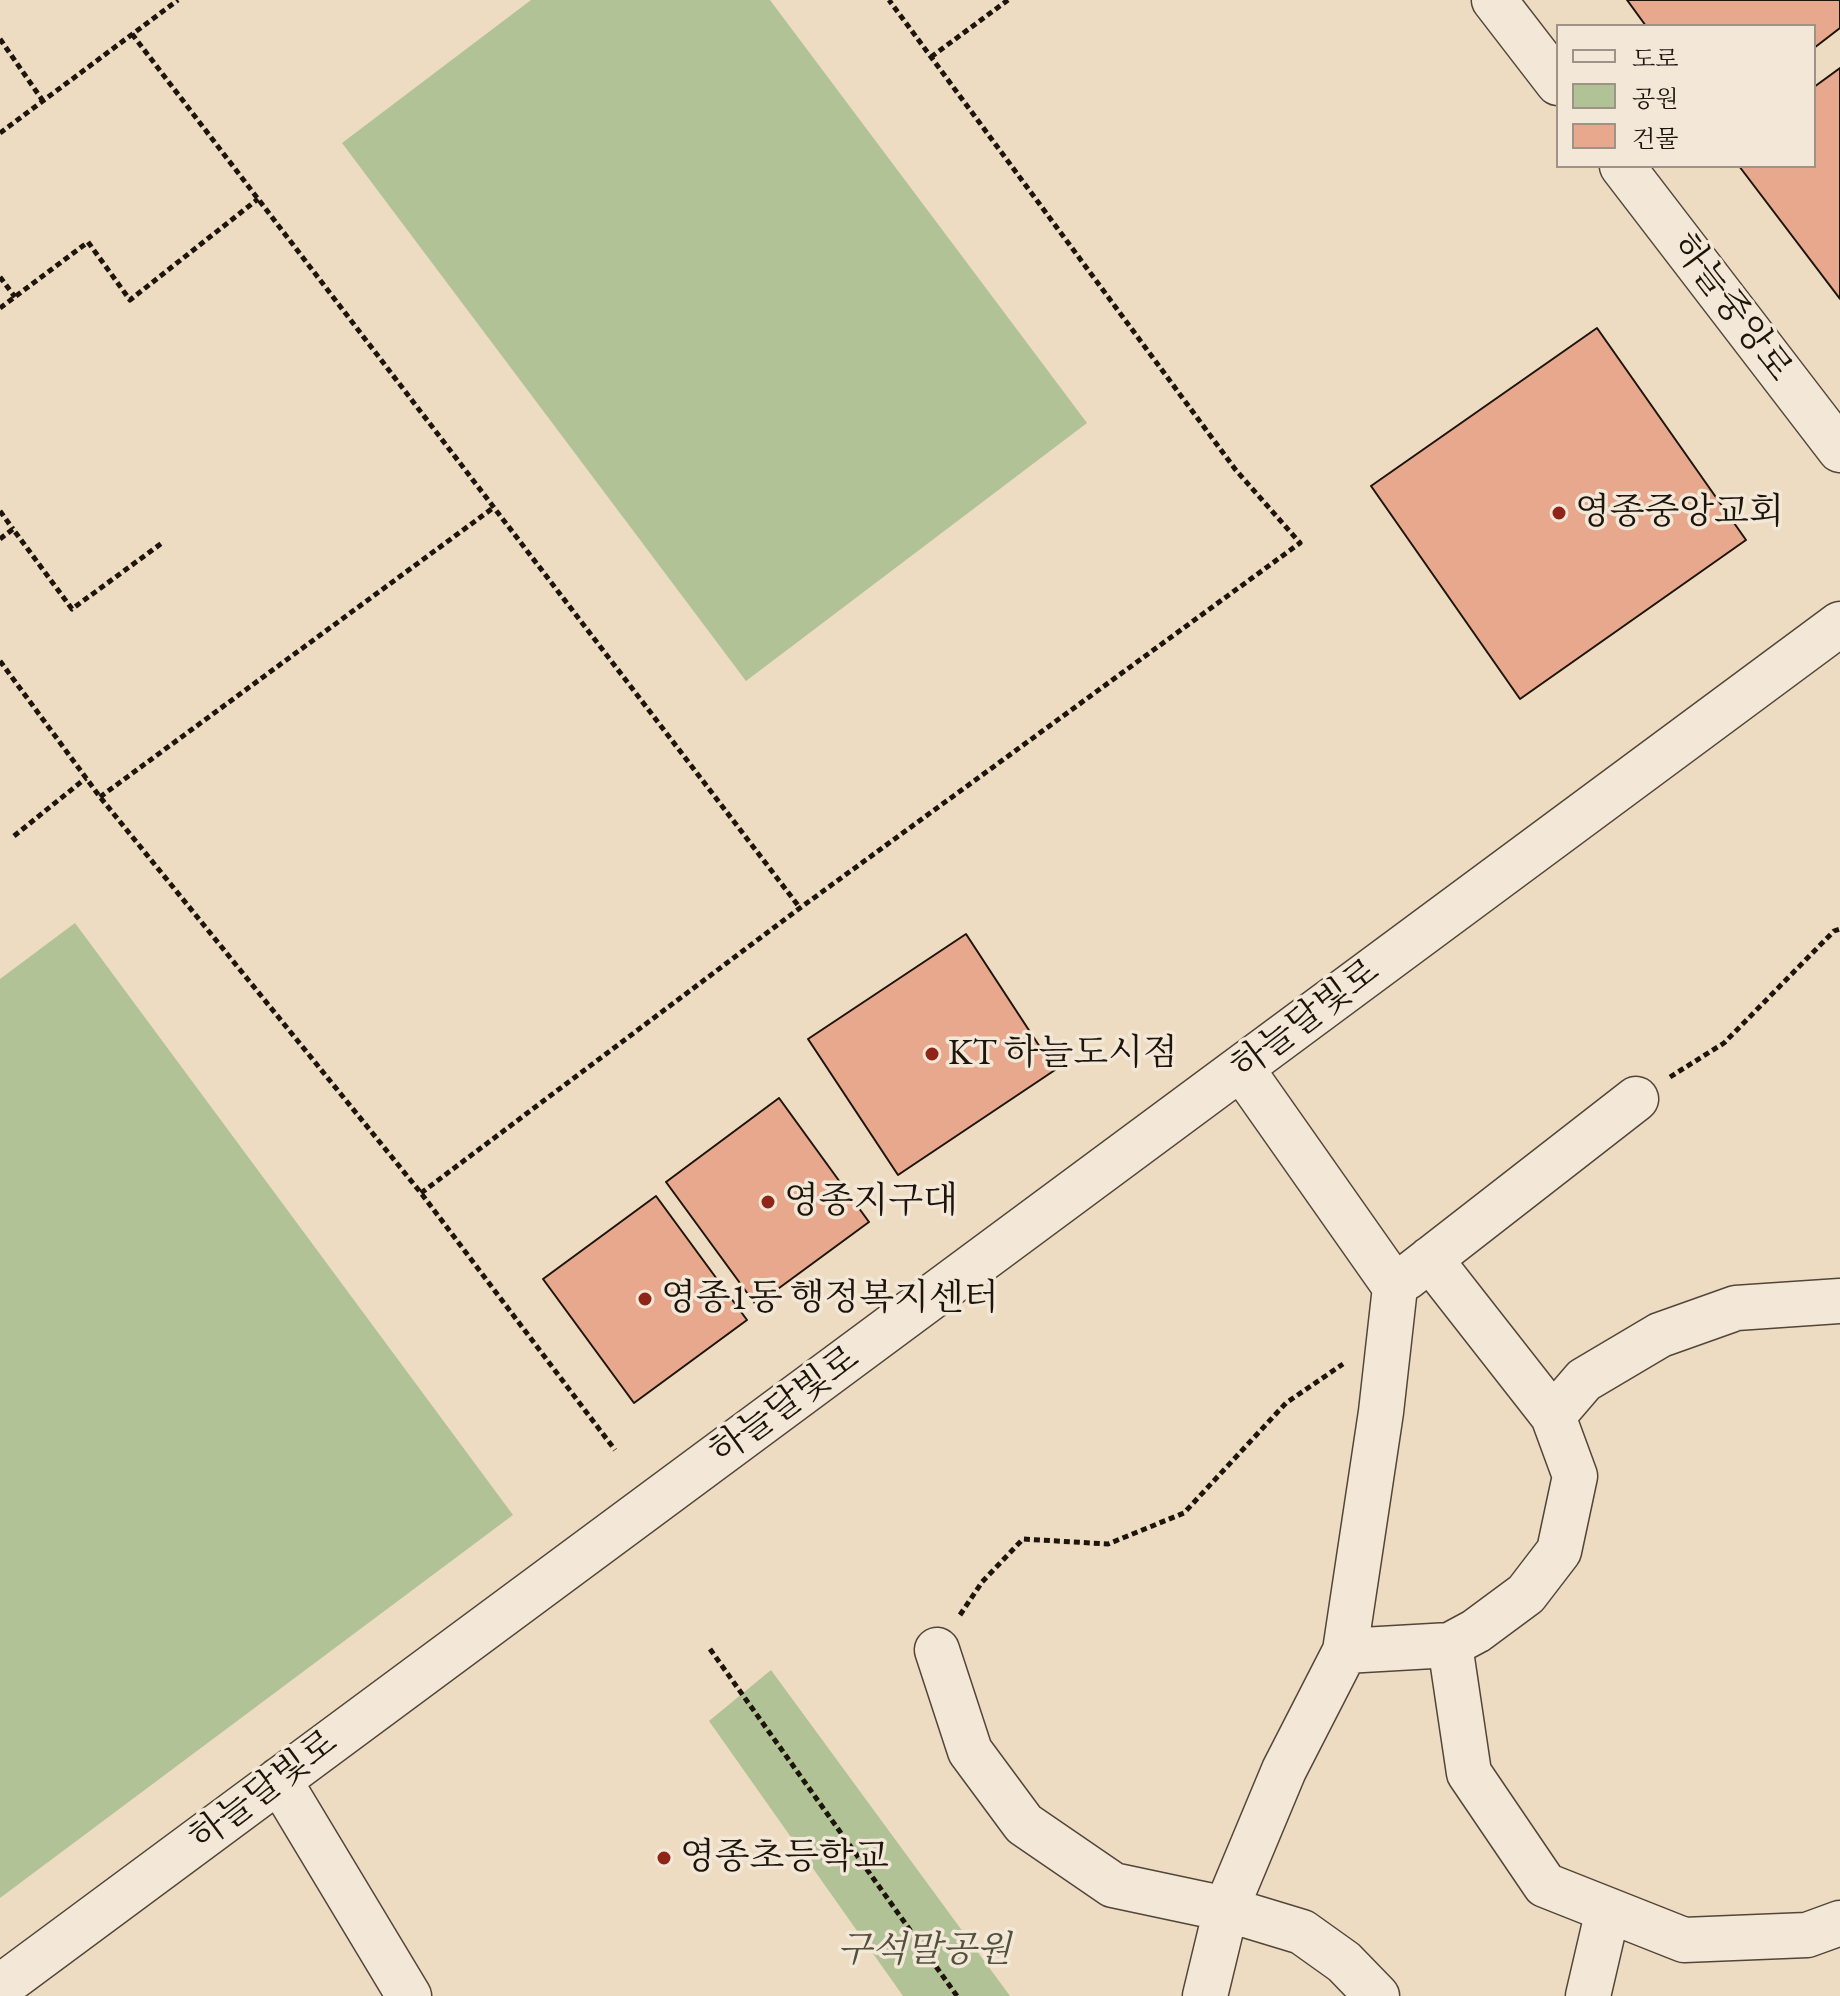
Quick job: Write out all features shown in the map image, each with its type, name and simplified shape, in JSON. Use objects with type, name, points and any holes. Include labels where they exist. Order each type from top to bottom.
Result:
[{"type":"street","points":[[1494,0],[1556,80]]},
{"type":"street","name":"하늘중앙로","points":[[1624,168],[1840,450]]},
{"type":"street","name":"하늘달빛로","points":[[0,1987],[1840,624]]},
{"type":"street","points":[[1205,1996],[1226,1909],[1284,1770],[1345,1651],[1381,1412],[1395,1287],[1241,1068]]},
{"type":"street","points":[[1395,1287],[1636,1099]]},
{"type":"street","points":[[1345,1651],[1450,1645],[1476,1631],[1526,1594],[1559,1551],[1575,1476],[1553,1416],[1430,1259]]},
{"type":"street","points":[[1553,1416],[1584,1380],[1660,1335],[1736,1308],[1840,1301]]},
{"type":"street","points":[[1450,1645],[1469,1773],[1545,1885],[1684,1940],[1807,1935],[1840,1923]]},
{"type":"street","points":[[937,1650],[970,1751],[1024,1824],[1113,1885],[1226,1909],[1302,1932],[1344,1962],[1377,1996]]},
{"type":"street","points":[[279,1780],[409,1996]]},
{"type":"street","points":[[1588,1996],[1608,1910]]},
{"type":"path","points":[[0,133],[178,0]]},
{"type":"path","points":[[421,1193],[800,908],[1300,543],[1235,469],[889,0]]},
{"type":"path","points":[[931,57],[1008,0]]},
{"type":"path","points":[[132,34],[800,908]]},
{"type":"path","points":[[0,39],[43,101]]},
{"type":"path","points":[[0,308],[88,242],[130,300],[258,199]]},
{"type":"path","points":[[0,277],[15,297]]},
{"type":"path","points":[[100,797],[493,508]]},
{"type":"path","points":[[0,511],[72,609],[162,543]]},
{"type":"path","points":[[0,539],[13,529]]},
{"type":"path","points":[[0,661],[100,797],[421,1193],[615,1450]]},
{"type":"path","points":[[14,836],[86,778]]},
{"type":"path","points":[[1636,1099],[1724,1043],[1834,931],[1840,929]]},
{"type":"path","points":[[937,1650],[982,1582],[1023,1539],[1108,1544],[1184,1513],[1286,1403],[1343,1364],[1352,1351]]},
{"type":"path","points":[[710,1649],[957,1996]]},
{"type":"green space","points":[[531,0],[770,0],[1087,423],[746,681],[342,143]]},
{"type":"green space","points":[[75,923],[513,1515],[0,1898],[0,979]]},
{"type":"green space","name":"구석말공원","points":[[771,1670],[1010,1996],[903,1996],[709,1721]]},
{"type":"building","points":[[1627,0],[1840,0],[1840,28],[1816,46],[1816,24],[1645,24]]},
{"type":"building","points":[[1840,68],[1840,299],[1741,168],[1816,168],[1816,86]]},
{"type":"building","name":"영종중앙교회","points":[[1597,328],[1746,540],[1520,699],[1371,486]]},
{"type":"building","name":"KT 하늘도시점","points":[[966,934],[1055,1070],[898,1175],[808,1039]]},
{"type":"building","name":"영종지구대","points":[[779,1098],[869,1222],[756,1305],[666,1182]]},
{"type":"building","name":"영종1동 행정복지센터","points":[[656,1196],[747,1320],[634,1403],[543,1279]]},
{"type":"place","name":"영종중앙교회","points":[[1559,513]]},
{"type":"place","name":"KT 하늘도시점","points":[[932,1054]]},
{"type":"place","name":"영종지구대","points":[[768,1202]]},
{"type":"place","name":"영종1동 행정복지센터","points":[[645,1299]]},
{"type":"place","name":"영종초등학교","points":[[664,1858]]}]
